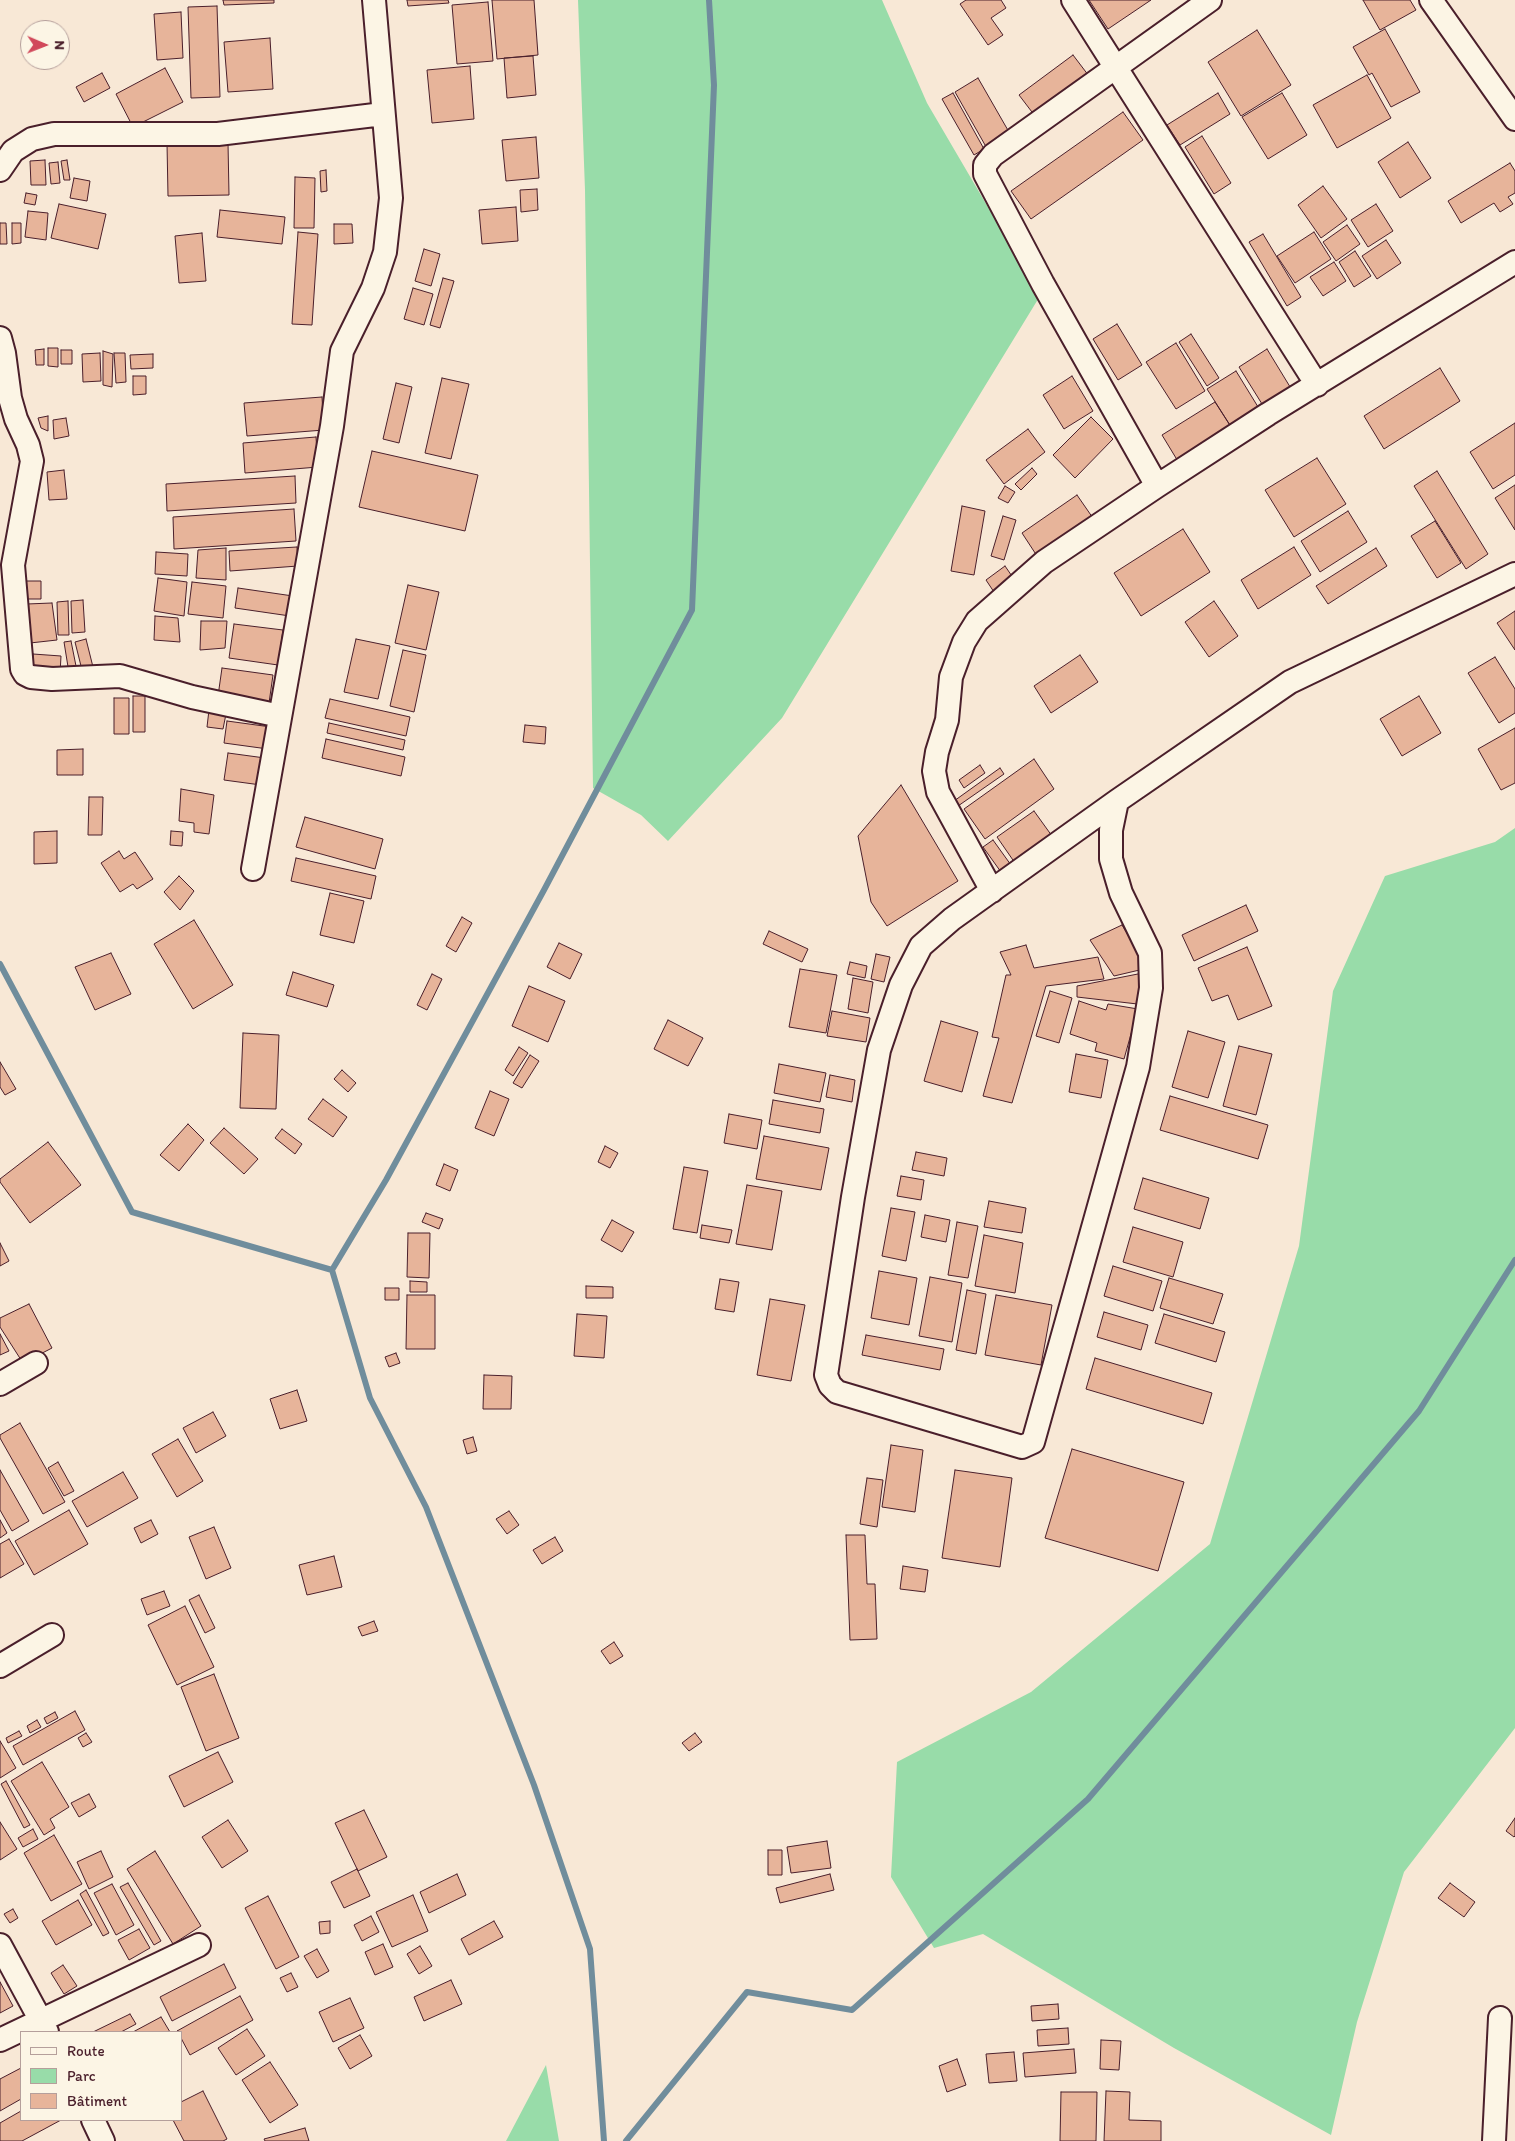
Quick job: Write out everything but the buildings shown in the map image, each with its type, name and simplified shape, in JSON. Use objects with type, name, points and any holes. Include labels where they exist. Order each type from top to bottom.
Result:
[{"type":"street","points":[[253,869],[332,426],[342,351],[373,288],[385,252],[391,198],[374,0]]},
{"type":"street","points":[[1073,0],[1317,385]]},
{"type":"street","points":[[1157,486],[1043,284],[985,174],[985,165],[993,155],[1210,0]]},
{"type":"street","points":[[1431,0],[1515,119]]},
{"type":"street","points":[[0,170],[13,150],[32,139],[54,134],[218,134],[383,114]]},
{"type":"street","points":[[992,891],[938,792],[934,772],[937,752],[946,720],[951,677],[964,642],[977,621],[1044,562],[1157,486],[1451,299],[1515,262]]},
{"type":"street","points":[[0,338],[10,398],[32,461],[13,565],[24,674],[31,677],[52,679],[120,676],[192,697],[280,716]]},
{"type":"street","points":[[1117,801],[1111,830],[1111,859],[1121,893],[1150,953],[1151,988],[1138,1066],[1033,1442],[1022,1447],[837,1392],[826,1376],[853,1197],[879,1050],[898,994],[921,946],[952,919],[1117,801],[1290,682],[1515,574]]},
{"type":"street","points":[[0,1384],[36,1363]]},
{"type":"street","points":[[0,1666],[52,1635]]},
{"type":"street","points":[[28,2031],[44,2026],[199,1944]]},
{"type":"street","points":[[0,1945],[44,2026]]},
{"type":"street","points":[[1494,2141],[1500,2018]]},
{"type":"street","points":[[0,2040],[20,2034]]},
{"type":"street","points":[[93,2121],[104,2141]]},
{"type":"green space","points":[[578,0],[882,0],[927,103],[1040,296],[782,718],[668,841],[641,815],[593,788],[585,190]]},
{"type":"green space","points":[[1515,828],[1515,1728],[1404,1872],[1357,2022],[1331,2135],[1174,2048],[983,1934],[934,1948],[891,1877],[897,1762],[1031,1692],[1210,1544],[1299,1246],[1333,991],[1385,876],[1495,842]]},
{"type":"green space","points":[[546,2065],[559,2141],[506,2141]]},
{"type":"waterway","points":[[332,1270],[386,1180],[544,890],[692,610],[714,85],[709,0]]},
{"type":"waterway","points":[[0,964],[132,1212],[332,1270],[370,1398],[426,1507],[534,1785],[590,1949],[604,2141]]},
{"type":"waterway","points":[[626,2141],[747,1992],[852,2010],[1088,1799],[1419,1411],[1515,1260]]}]
